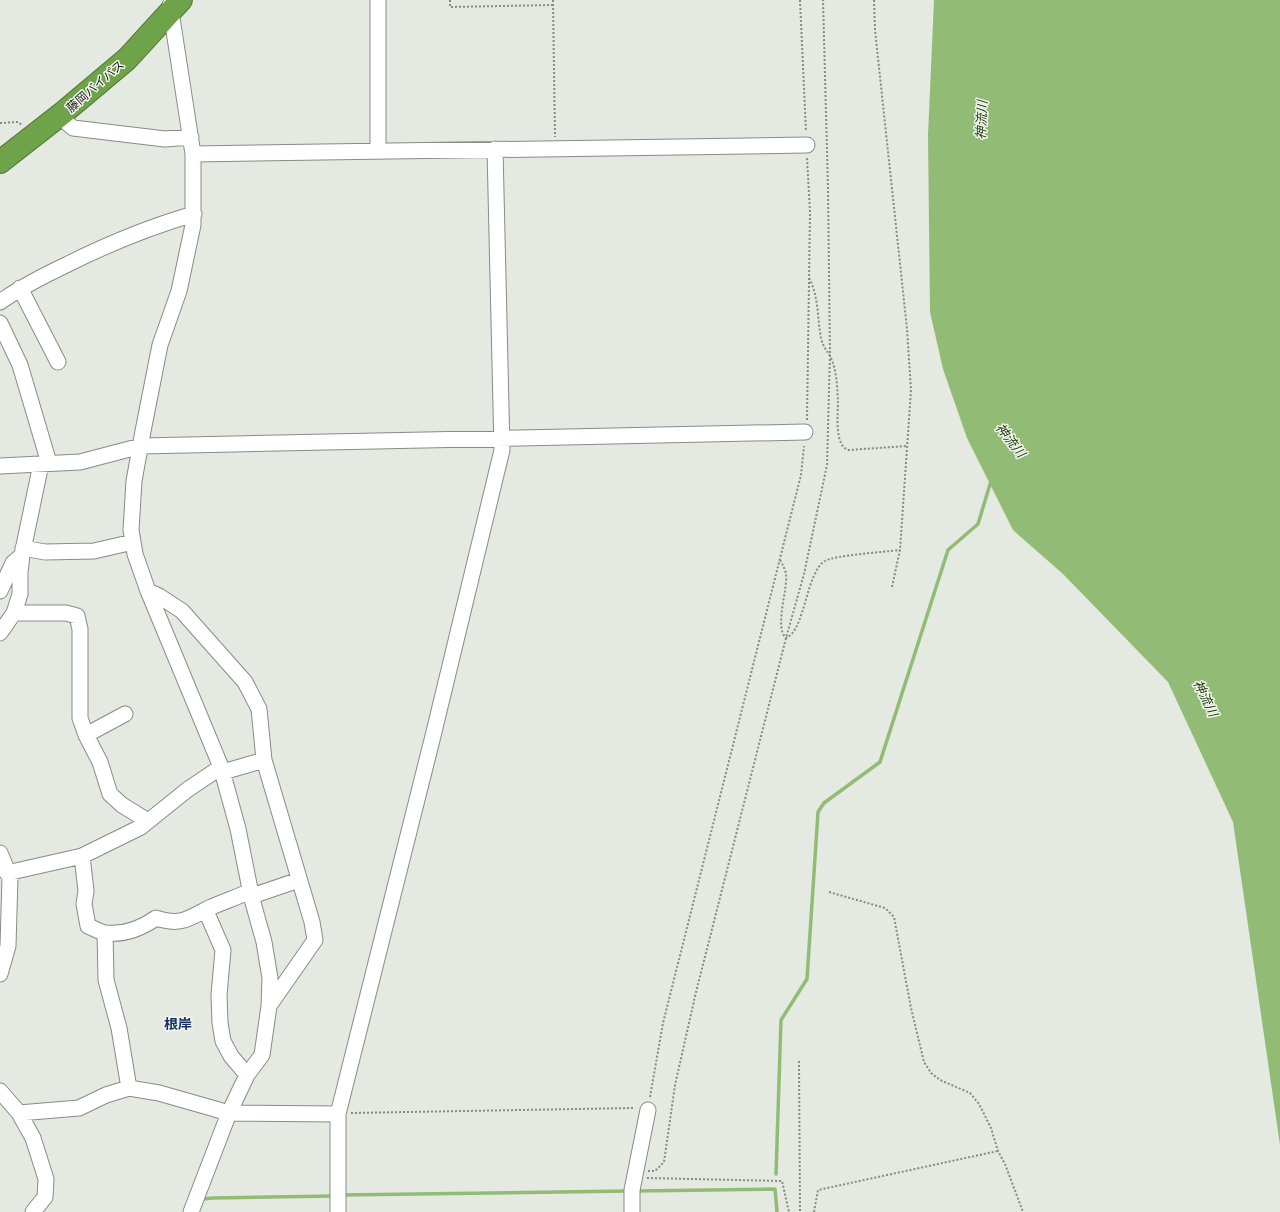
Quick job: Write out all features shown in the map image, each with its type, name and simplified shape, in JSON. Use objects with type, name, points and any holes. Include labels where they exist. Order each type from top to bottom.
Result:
[{"type":"highway","name":"藤岡バイパス","points":[[0,162],[60,116],[127,58],[174,4]]},
{"type":"street","points":[[378,0],[378,151]]},
{"type":"street","points":[[174,4],[193,154],[194,214],[179,291],[160,345],[134,481],[131,530],[135,554],[148,591],[222,770],[238,829],[251,894],[264,942],[270,978],[269,1006],[262,1056],[247,1075],[228,1113],[191,1212]]},
{"type":"street","points":[[60,116],[73,128],[165,139],[191,137]]},
{"type":"street","points":[[193,154],[807,145]]},
{"type":"street","points":[[338,1212],[338,1114],[501,458],[502,438],[495,149]]},
{"type":"street","points":[[0,302],[20,288],[104,246],[159,224],[194,214]]},
{"type":"street","points":[[20,288],[58,362]]},
{"type":"street","points":[[0,323],[20,365],[45,463],[23,552],[20,572],[20,594],[14,613],[0,633]]},
{"type":"street","points":[[0,466],[80,462],[141,446],[805,432]]},
{"type":"street","points":[[0,592],[13,563],[23,552],[94,551],[133,542]]},
{"type":"street","points":[[148,591],[160,596],[182,612],[245,682],[259,709],[264,760],[315,940],[269,1006]]},
{"type":"street","points":[[14,613],[66,613],[78,616],[80,629],[80,718],[86,735],[100,762],[110,794],[122,805],[148,821]]},
{"type":"street","points":[[86,735],[125,714]]},
{"type":"street","points":[[7,873],[82,856],[141,827],[187,790],[222,770],[264,760]]},
{"type":"street","points":[[0,853],[7,873],[10,877],[8,946],[0,974]]},
{"type":"street","points":[[82,856],[86,891],[84,910],[88,926],[105,933],[133,930],[156,918],[169,922],[180,922],[196,916],[206,910],[251,894],[299,880]]},
{"type":"street","points":[[206,910],[223,950],[219,995],[220,1023],[223,1041],[231,1056],[247,1075]]},
{"type":"street","points":[[105,933],[106,980],[119,1028],[129,1088]]},
{"type":"street","points":[[18,1113],[79,1108],[106,1095],[129,1088],[159,1093],[228,1113],[338,1114]]},
{"type":"street","points":[[0,1091],[18,1113],[33,1138],[46,1179],[45,1197],[33,1212]]},
{"type":"street","points":[[632,1212],[632,1190],[641,1174],[648,1110]]},
{"type":"path","points":[[450,0],[450,7],[554,5]]},
{"type":"path","points":[[553,0],[555,148]]},
{"type":"path","points":[[338,1114],[639,1108],[648,1110],[664,1017],[801,475],[807,421],[810,212],[800,0]]},
{"type":"path","points":[[641,1174],[655,1171],[664,1162],[675,1085],[691,1011],[786,638],[804,574],[827,465],[830,355],[828,189],[823,0]]},
{"type":"path","points":[[874,0],[875,30],[907,329],[911,390],[900,550],[892,587]]},
{"type":"path","points":[[809,277],[814,286],[824,350],[830,355],[836,375],[840,445],[844,449],[849,450],[907,446]]},
{"type":"path","points":[[786,638],[795,630],[815,574],[821,564],[833,558],[900,550]]},
{"type":"path","points":[[780,560],[785,568],[786,576],[782,630],[786,638]]},
{"type":"path","points":[[830,892],[884,908],[894,917],[911,1008],[924,1062],[931,1073],[940,1080],[970,1093],[979,1104],[991,1128],[998,1151],[1005,1164],[1023,1212]]},
{"type":"path","points":[[799,1061],[800,1212]]},
{"type":"path","points":[[814,1212],[818,1190],[998,1151]]},
{"type":"path","points":[[641,1174],[782,1181],[789,1212]]},
{"type":"water","name":"神流川","points":[[934,0],[1280,0],[1280,1145],[1233,822],[1168,682],[1063,574],[1013,530],[967,438],[943,369],[930,312],[928,135]]},
{"type":"waterway","points":[[776,1174],[781,1020],[807,979],[818,812],[824,803],[880,762],[948,550],[978,524],[991,481]]},
{"type":"waterway","points":[[636,1191],[775,1189],[777,1212]]},
{"type":"waterway","points":[[342,1195],[628,1191]]},
{"type":"waterway","points":[[202,1201],[203,1199],[213,1198],[334,1196]]},
{"type":"district","name":"根岸","points":[[178,1023]]}]
